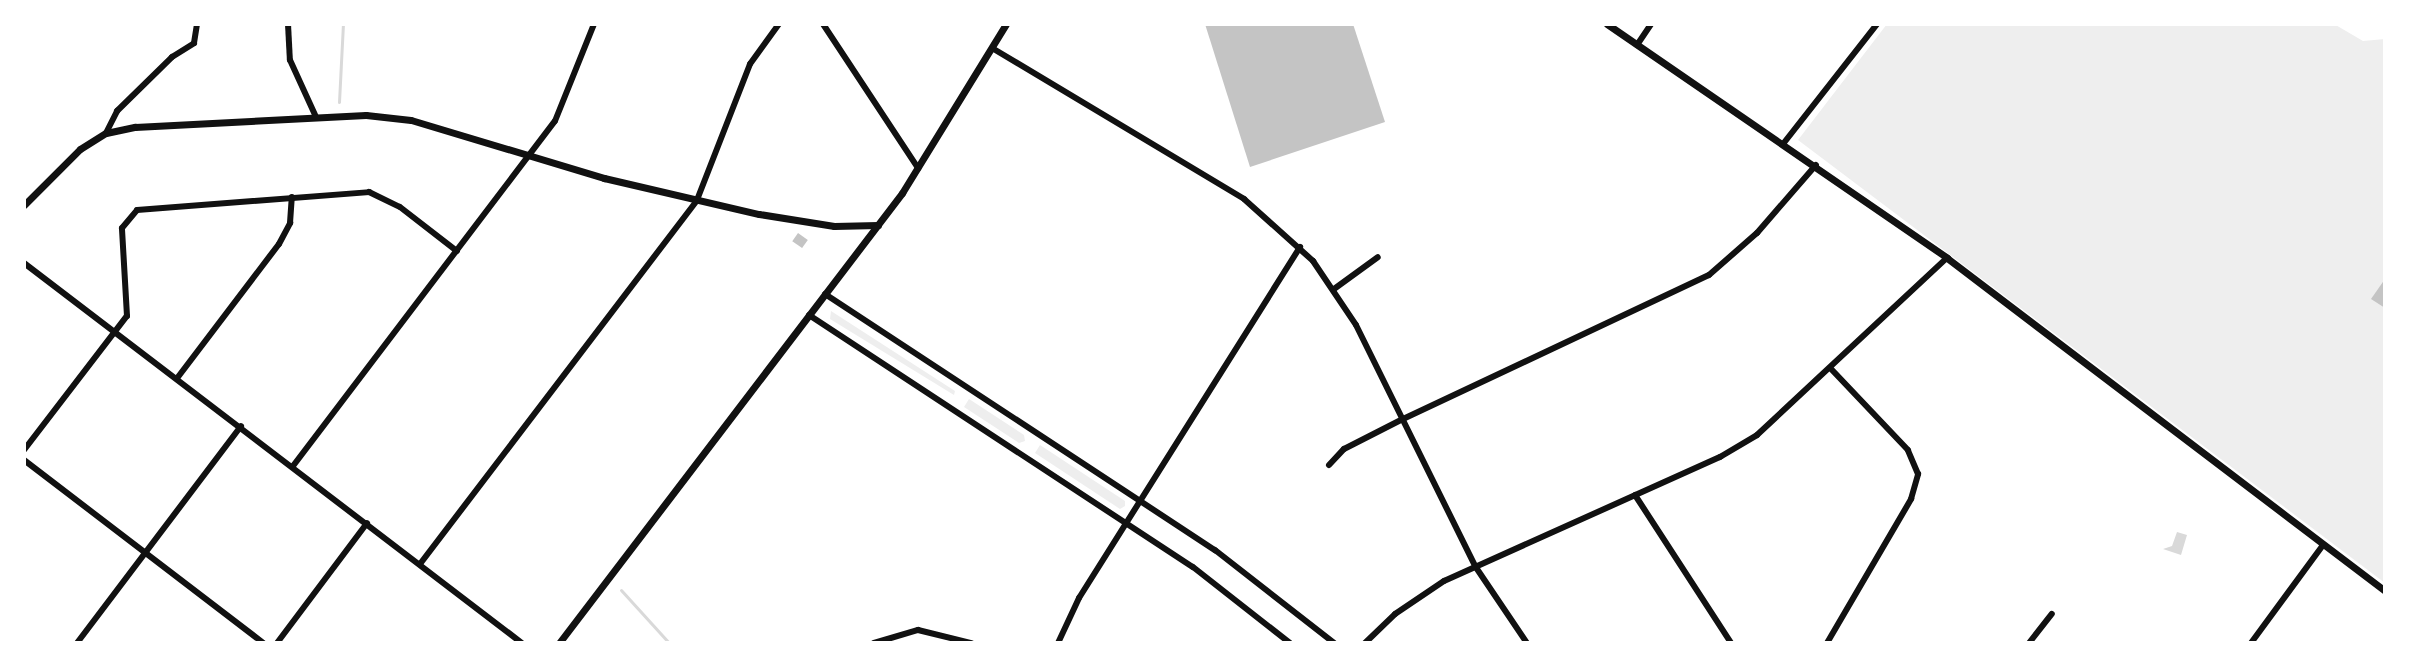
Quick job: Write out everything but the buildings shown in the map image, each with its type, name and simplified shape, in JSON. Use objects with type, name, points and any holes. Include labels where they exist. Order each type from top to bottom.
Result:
[{"type":"street","points":[[106,133],[117,111],[172,57],[194,43],[197,24]]},
{"type":"street","points":[[288,24],[290,60],[316,117]]},
{"type":"street","points":[[293,466],[564,106],[594,24]]},
{"type":"street","points":[[420,564],[697,200],[750,64],[779,24]]},
{"type":"street","points":[[823,24],[918,168]]},
{"type":"street","points":[[559,643],[878,225],[918,168],[1006,24]]},
{"type":"street","points":[[1607,24],[1947,258],[2385,591]]},
{"type":"street","points":[[1637,45],[1651,24]]},
{"type":"street","points":[[1783,144],[1877,24]]},
{"type":"street","points":[[992,48],[1244,199],[1300,247],[1334,289],[1403,419],[1475,566],[1527,643]]},
{"type":"street","points":[[24,205],[80,149],[106,133],[316,117],[411,120],[529,156],[697,200],[809,223],[878,225]]},
{"type":"street","points":[[1329,465],[1344,449],[1403,419],[1709,275],[1757,233],[1816,165]]},
{"type":"street","points":[[24,450],[127,316],[122,228],[129,214],[150,208],[375,194],[457,251]]},
{"type":"street","points":[[178,377],[287,230],[292,197]]},
{"type":"street","points":[[1058,643],[1075,606],[1300,247]]},
{"type":"street","points":[[1334,289],[1378,257]]},
{"type":"street","points":[[1365,643],[1409,603],[1475,566],[1635,495],[1757,435],[1947,258]]},
{"type":"street","points":[[24,263],[117,330],[522,643]]},
{"type":"street","points":[[825,294],[1141,500],[1244,571],[1334,643]]},
{"type":"street","points":[[809,315],[1215,583],[1290,643]]},
{"type":"street","points":[[1827,643],[1911,499],[1918,474],[1908,450],[1831,369]]},
{"type":"street","points":[[77,643],[241,426]]},
{"type":"street","points":[[24,460],[263,643]]},
{"type":"street","points":[[1635,495],[1731,643]]},
{"type":"street","points":[[277,643],[367,523]]},
{"type":"street","points":[[2251,643],[2323,545]]},
{"type":"street","points":[[2029,643],[2052,614]]},
{"type":"street","points":[[874,643],[918,630],[971,643]]},
{"type":"shaded area","points":[[1887,24],[2334,24],[2363,41],[2385,39],[2385,583],[1798,140]]},
{"type":"shaded area","points":[[831,311],[955,391],[954,395],[830,319]]},
{"type":"shaded area","points":[[969,399],[1024,435],[1025,441],[1019,443],[964,407]]},
{"type":"shaded area","points":[[1040,445],[1125,501],[1125,506],[1120,509],[1035,453]]},
{"type":"shaded area","points":[[2177,532],[2187,535],[2181,555],[2163,549],[2172,546]]},
{"type":"waterway","points":[[339,102],[343,24]]},
{"type":"waterway","points":[[621,590],[669,643]]}]
